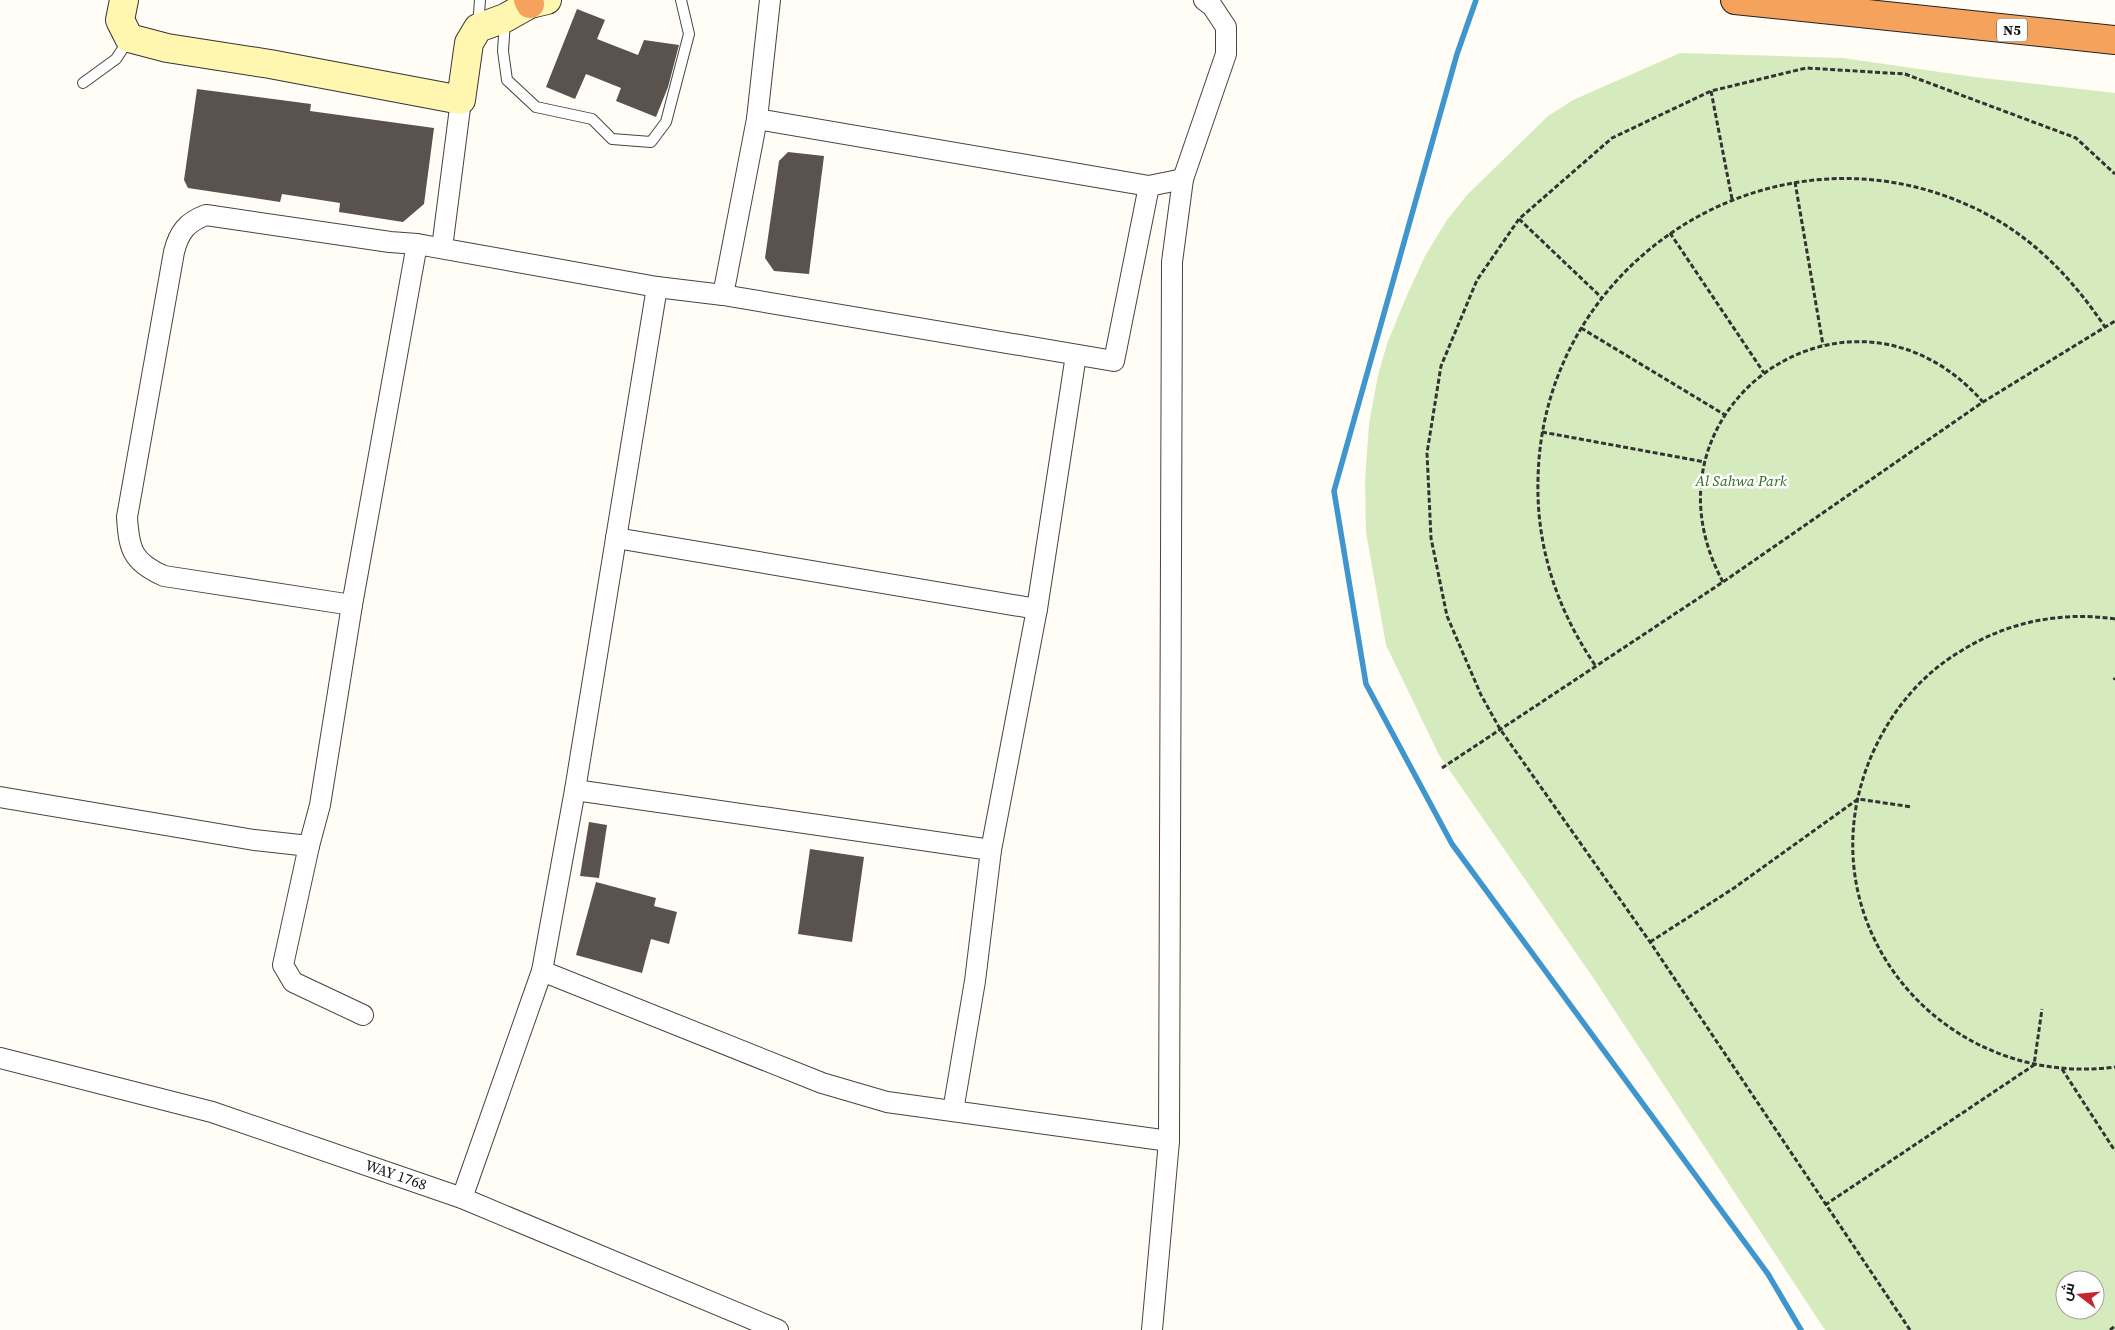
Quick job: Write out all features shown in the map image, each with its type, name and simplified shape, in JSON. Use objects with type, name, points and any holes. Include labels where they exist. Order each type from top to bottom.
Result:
[{"type":"highway","name":"N5","points":[[1735,0],[2115,40]]},
{"type":"street","points":[[124,0],[120,20],[130,38],[167,48],[270,64],[461,100]]},
{"type":"street","points":[[723,295],[757,119],[770,0]]},
{"type":"street","points":[[1152,1330],[1169,1141],[1172,262],[1183,179],[1226,54],[1226,27],[1212,6],[1204,0]]},
{"type":"street","points":[[442,248],[469,43],[478,28],[505,18],[535,1]]},
{"type":"street","points":[[757,119],[1150,186],[1183,179]]},
{"type":"street","points":[[352,605],[164,576],[153,571],[132,552],[127,517],[174,252],[177,238],[184,228],[194,220],[206,215],[390,242],[417,244],[657,286],[723,295],[1114,361],[1150,186]]},
{"type":"street","points":[[363,1015],[293,982],[283,965],[308,846],[320,805],[352,605],[417,244]]},
{"type":"street","points":[[462,1198],[542,971],[575,790],[657,286]]},
{"type":"street","points":[[953,1111],[975,981],[991,850],[1037,609],[1076,355]]},
{"type":"street","points":[[616,538],[1037,609]]},
{"type":"street","points":[[575,790],[991,850]]},
{"type":"street","points":[[0,797],[254,840],[308,846]]},
{"type":"street","points":[[542,971],[822,1083],[887,1102],[1169,1141]]},
{"type":"street","name":"WAY 1768","points":[[0,1058],[212,1112],[462,1198],[778,1330]]},
{"type":"lane","points":[[478,28],[480,0]]},
{"type":"lane","points":[[505,18],[503,51],[507,80],[536,107],[592,119],[612,140],[651,142],[666,122],[689,34],[680,0]]},
{"type":"lane","points":[[83,83],[116,59],[130,38]]},
{"type":"path","points":[[1910,1330],[1650,942],[1500,729],[1481,695],[1447,616],[1431,538],[1427,452],[1441,366],[1477,280],[1518,220],[1612,138],[1711,91],[1806,68],[1905,74],[2076,138],[2115,174]]},
{"type":"path","points":[[1711,91],[1732,199]]},
{"type":"path","points":[[1595,665],[1578,638],[1563,608],[1544,549],[1538,498],[1538,462],[1542,432],[1556,381],[1581,328],[1602,298],[1630,265],[1670,233],[1705,212],[1732,199],[1795,182],[1844,178],[1890,182],[1933,192],[1971,206],[2013,230],[2045,255],[2073,284],[2105,327]]},
{"type":"path","points":[[1795,182],[1822,345]]},
{"type":"path","points":[[1518,220],[1602,298]]},
{"type":"path","points":[[1670,233],[1764,373]]},
{"type":"path","points":[[1442,768],[1723,582],[1982,402],[2115,321]]},
{"type":"path","points":[[1581,328],[1725,415]]},
{"type":"path","points":[[1723,582],[1708,550],[1702,527],[1700,499],[1705,462],[1714,436],[1725,415],[1740,395],[1764,373],[1790,357],[1822,345],[1846,342],[1871,342],[1914,351],[1955,375],[1982,402]]},
{"type":"path","points":[[1542,432],[1705,462]]},
{"type":"path","points":[[2115,619],[2075,616],[2030,622],[1990,635],[1948,659],[1914,690],[1890,721],[1870,758],[1858,799],[1854,834],[1856,879],[1867,920],[1894,974],[1928,1011],[1957,1034],[1995,1053],[2034,1065],[2062,1069],[2115,1066]]},
{"type":"path","points":[[1650,942],[1734,888],[1858,799],[1912,807]]},
{"type":"path","points":[[1826,1206],[2034,1065],[2042,1009]]},
{"type":"path","points":[[2062,1069],[2115,1151]]},
{"type":"path","points":[[2110,1330],[2115,1326]]},
{"type":"green space","name":"Al Sahwa Park","points":[[1680,53],[1843,58],[1974,77],[2115,93],[2115,1330],[1825,1330],[1594,979],[1439,755],[1386,645],[1366,532],[1365,481],[1369,424],[1378,375],[1387,344],[1425,256],[1447,220],[1467,195],[1548,116],[1573,100]]},
{"type":"building","points":[[577,9],[605,20],[597,39],[638,55],[644,40],[679,45],[668,87],[656,117],[616,101],[621,88],[586,74],[575,99],[546,87]]},
{"type":"building","points":[[197,89],[311,104],[310,111],[434,128],[424,204],[403,222],[339,212],[340,203],[282,194],[280,202],[188,188],[184,180]]},
{"type":"building","points":[[788,152],[824,156],[809,274],[774,271],[765,258],[779,161]]},
{"type":"building","points":[[589,822],[607,825],[599,878],[580,876]]},
{"type":"building","points":[[810,849],[864,857],[852,942],[798,934]]},
{"type":"building","points":[[596,882],[656,898],[654,906],[677,912],[669,944],[651,939],[642,973],[576,955]]},
{"type":"waterway","points":[[1476,0],[1457,54],[1334,491],[1366,684],[1452,844],[1768,1274],[1801,1330]]}]
